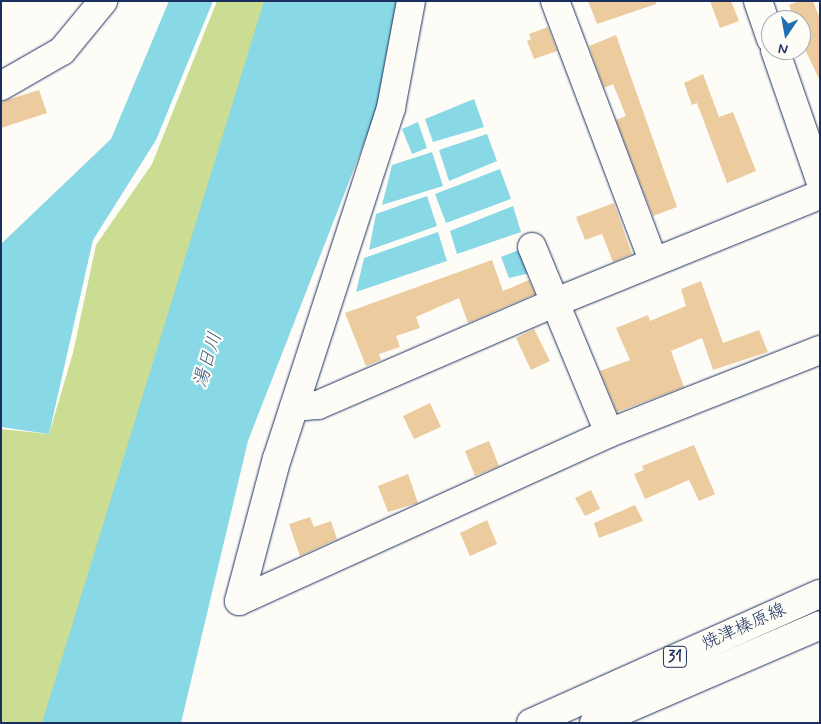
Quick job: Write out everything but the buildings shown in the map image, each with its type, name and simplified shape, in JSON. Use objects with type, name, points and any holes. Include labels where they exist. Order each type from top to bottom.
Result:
[{"type":"street","points":[[1,86],[62,51],[103,1]]},
{"type":"street","points":[[555,1],[653,261]]},
{"type":"street","points":[[415,2],[391,108],[294,407],[239,601],[609,434],[820,350]]},
{"type":"street","points":[[778,60],[820,180]]},
{"type":"street","points":[[294,407],[318,405],[653,261],[820,195]]},
{"type":"street","points":[[532,247],[609,434]]},
{"type":"street","name":"焼津榛原線","points":[[531,723],[820,594]]},
{"type":"street","name":"焼津榛原線","points":[[594,723],[820,625]]},
{"type":"green space","points":[[217,1],[265,1],[51,723],[1,723],[1,429],[49,434],[73,353],[96,245],[152,164]]},
{"type":"water","points":[[169,1],[213,1],[156,140],[93,240],[49,434],[1,427],[1,244],[111,139]]},
{"type":"water","name":"湯日川","points":[[264,1],[407,1],[403,43],[248,441],[181,723],[42,723]]},
{"type":"water","points":[[474,99],[484,127],[433,142],[425,119]]},
{"type":"water","points":[[418,122],[427,148],[412,154],[402,129]]},
{"type":"water","points":[[487,134],[497,161],[449,181],[439,150]]},
{"type":"water","points":[[432,152],[443,186],[382,205],[392,165]]},
{"type":"water","points":[[500,169],[511,199],[446,223],[435,194]]},
{"type":"water","points":[[427,196],[437,226],[369,250],[376,214]]},
{"type":"water","points":[[513,206],[521,232],[457,254],[450,231]]},
{"type":"water","points":[[438,232],[447,261],[356,292],[364,258]]},
{"type":"water","points":[[521,249],[530,273],[509,278],[501,257]]}]
